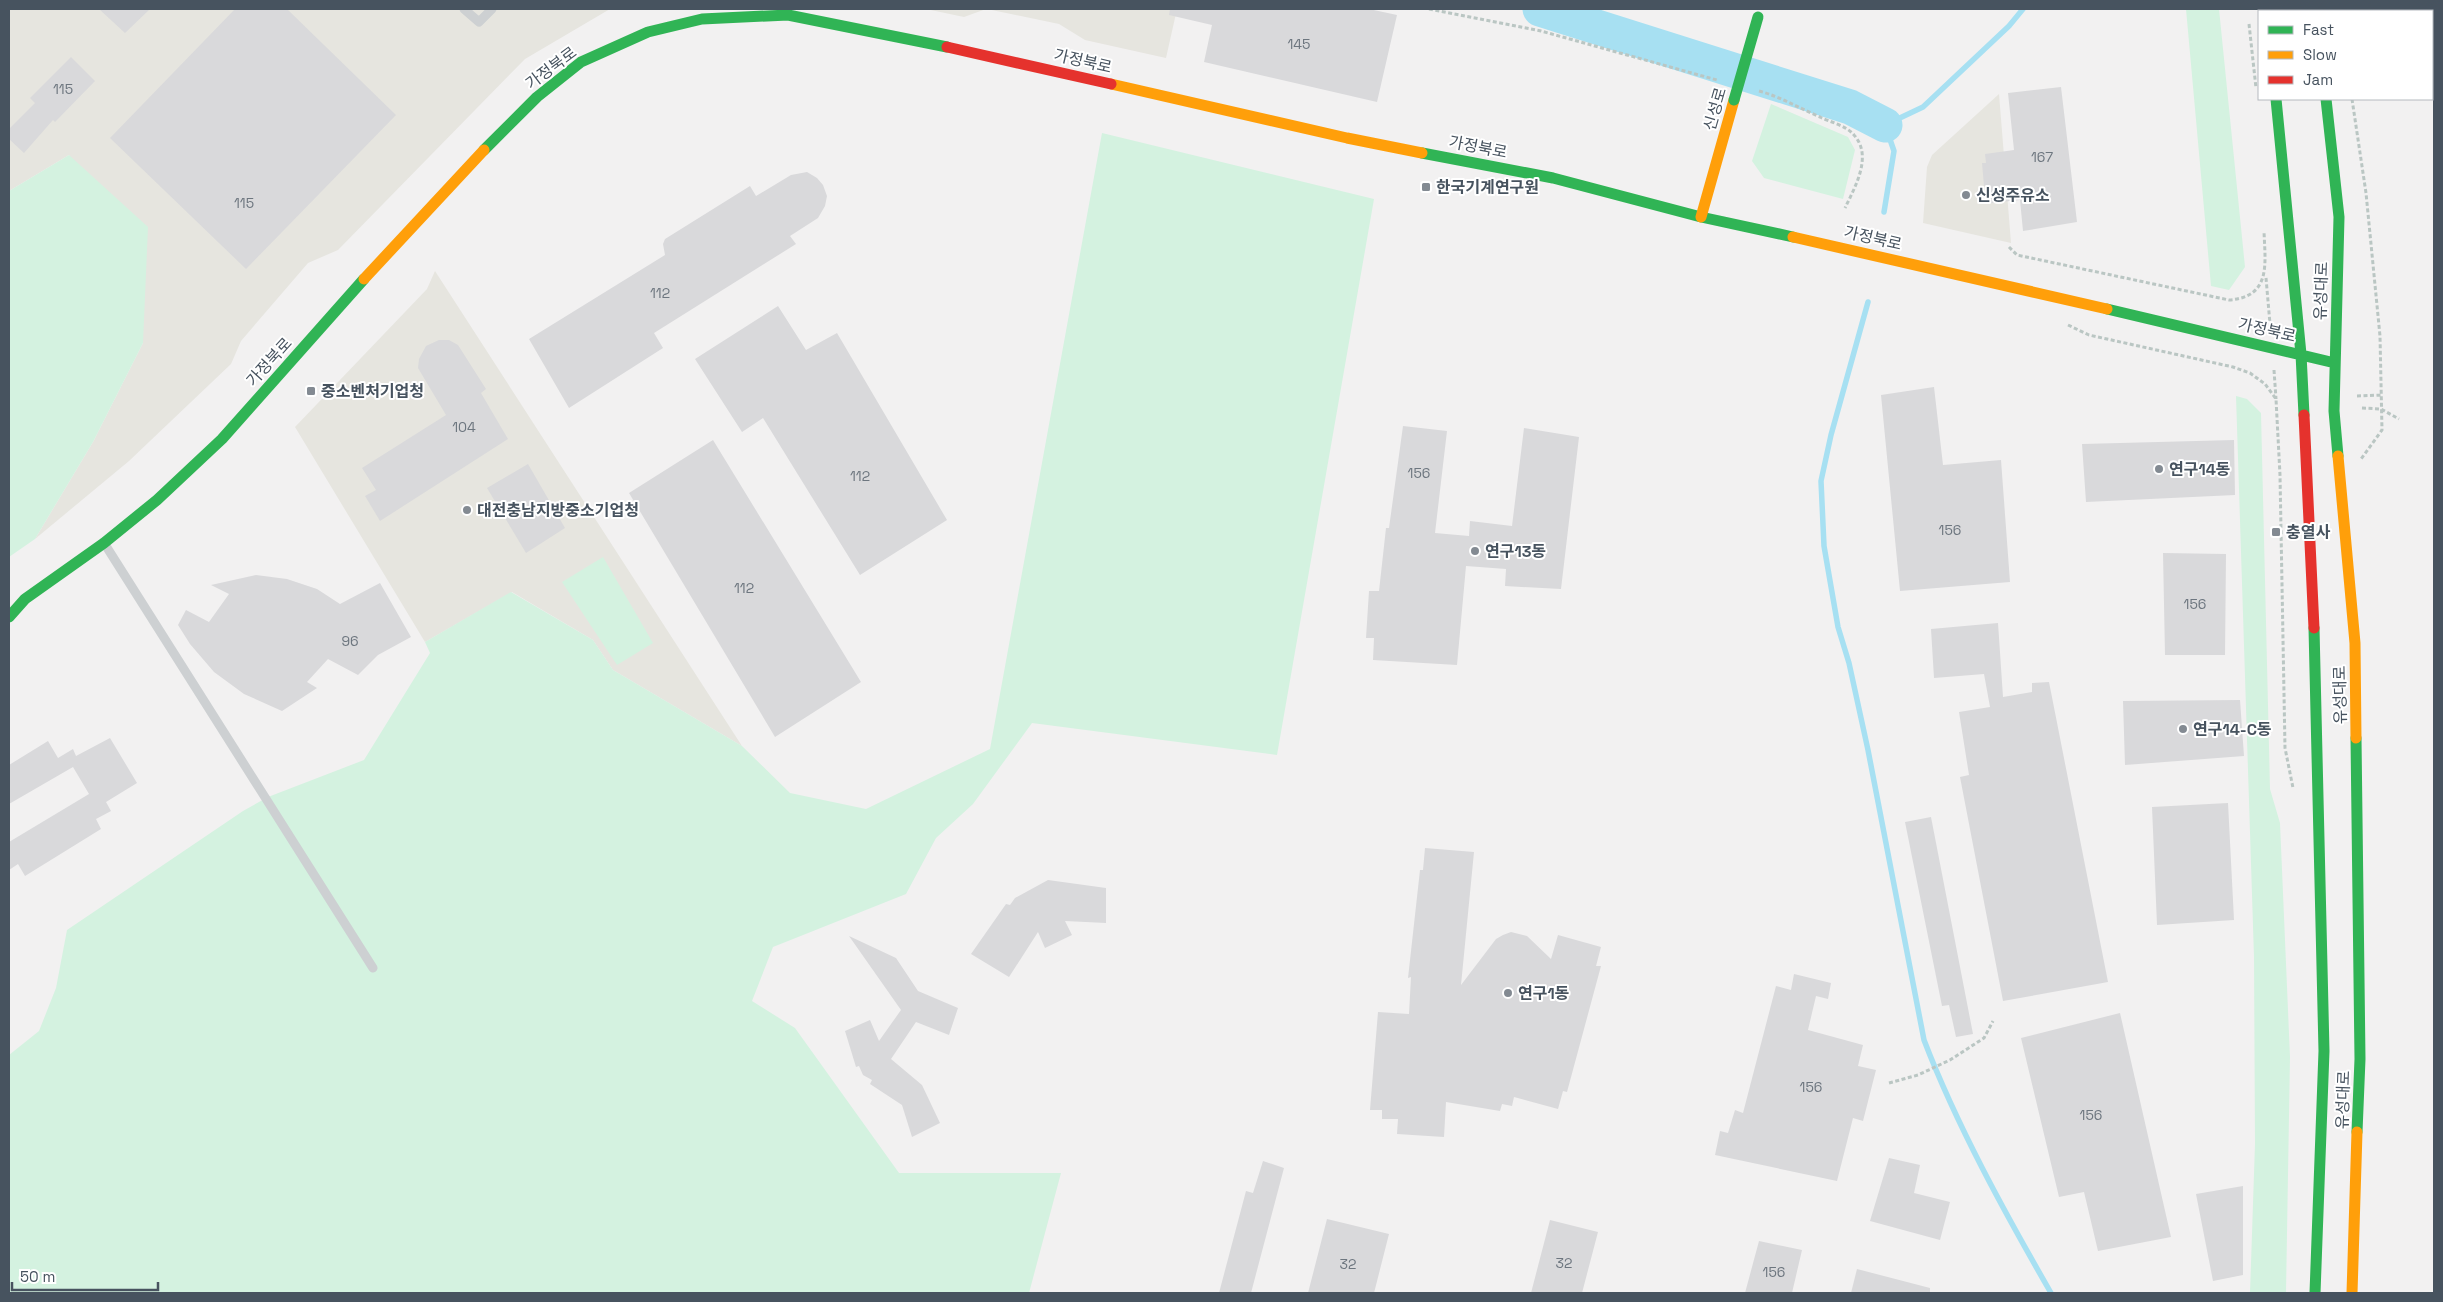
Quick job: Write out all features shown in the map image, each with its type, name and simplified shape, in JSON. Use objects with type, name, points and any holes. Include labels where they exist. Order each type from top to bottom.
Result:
[{"type":"main road","name":"신성로","points":[[1701,217],[1759,13]]},
{"type":"main road","name":"가정북로","points":[[9,617],[25,600],[104,543],[157,500],[222,439],[412,225],[537,97],[581,62],[648,32],[702,19],[788,15],[897,35],[1347,138],[1552,178],[1701,217],[1891,258],[2335,363]]},
{"type":"main road","name":"유성대로","points":[[2276,100],[2300,354],[2314,633],[2324,1051],[2315,1293]]},
{"type":"main road","name":"유성대로","points":[[2326,100],[2339,217],[2334,412],[2355,643],[2360,1059],[2352,1293]]},
{"type":"main road","name":"가정북로","points":[[9,603],[25,600]]},
{"type":"lane","points":[[464,9],[479,22],[492,9]]},
{"type":"lane","points":[[104,543],[373,968]]},
{"type":"path","points":[[1429,9],[1541,31],[1721,81]]},
{"type":"path","points":[[2249,18],[2257,97]]},
{"type":"path","points":[[1756,90],[1774,95],[1854,134],[1862,149],[1862,162],[1858,180],[1845,208]]},
{"type":"path","points":[[2352,100],[2377,290],[2382,409],[2382,430],[2358,464]]},
{"type":"path","points":[[2010,247],[2018,255],[2229,300],[2242,299],[2259,286],[2266,277],[2264,222]]},
{"type":"path","points":[[2063,323],[2089,335],[2232,366],[2250,373],[2265,384],[2276,399],[2280,475],[2286,748],[2294,792]]},
{"type":"path","points":[[2362,408],[2382,409],[2399,419]]},
{"type":"path","points":[[1889,1083],[1918,1075],[1950,1060],[1984,1038],[1993,1020]]},
{"type":"shaded area","points":[[9,9],[610,9],[525,59],[338,250],[308,263],[241,341],[231,364],[129,461],[35,539],[93,442],[143,343],[69,155],[9,191]]},
{"type":"shaded area","points":[[926,9],[986,9],[964,17]]},
{"type":"shaded area","points":[[987,9],[1177,9],[1166,58],[1085,40],[1059,24]]},
{"type":"shaded area","name":"신성주유소","points":[[1999,94],[2011,243],[1923,223],[1927,167],[1932,155]]},
{"type":"shaded area","name":"대전충남지방중소기업청","points":[[435,271],[742,746],[613,670],[593,640],[512,592],[425,642],[295,427],[427,289]]},
{"type":"green space","points":[[2186,9],[2219,9],[2245,267],[2229,290],[2211,286]]},
{"type":"green space","points":[[1771,104],[1848,137],[1855,150],[1843,199],[1764,178],[1752,161]]},
{"type":"green space","points":[[1102,133],[1374,199],[1277,755],[1032,723],[973,804],[936,838],[906,894],[773,947],[752,1001],[795,1028],[899,1173],[1061,1173],[1029,1293],[9,1293],[9,1055],[39,1031],[56,988],[67,930],[243,811],[268,797],[364,760],[430,653],[425,642],[511,592],[593,640],[613,670],[742,746],[790,793],[866,809],[990,749]]},
{"type":"green space","points":[[69,155],[148,227],[143,343],[93,442],[35,539],[9,557],[9,191]]},
{"type":"green space","points":[[2236,396],[2247,399],[2261,413],[2270,789],[2280,823],[2290,1057],[2286,1293],[2250,1293],[2255,1144],[2254,957]]},
{"type":"green space","points":[[603,557],[653,643],[617,665],[562,582]]},
{"type":"building","points":[[99,9],[150,9],[125,33]]},
{"type":"building","points":[[235,9],[287,9],[396,115],[246,269],[110,138]]},
{"type":"building","points":[[1170,9],[1369,9],[1397,15],[1377,102],[1204,62],[1212,25],[1169,15]]},
{"type":"building","points":[[71,57],[95,81],[55,122],[53,120],[24,153],[9,139],[9,129],[35,103],[30,98]]},
{"type":"building","points":[[2061,87],[2077,222],[2023,231],[2020,200],[1991,203],[1988,185],[1984,186],[1982,163],[1986,163],[1985,154],[2014,150],[2008,93]]},
{"type":"building","points":[[807,172],[817,178],[823,185],[827,196],[825,206],[818,218],[790,236],[796,244],[654,333],[663,348],[569,408],[529,339],[665,255],[663,244],[665,239],[750,186],[756,196],[791,175]]},
{"type":"building","points":[[778,306],[806,350],[837,333],[947,520],[860,575],[763,418],[742,432],[695,359]]},
{"type":"building","points":[[439,340],[449,340],[458,345],[486,389],[481,393],[508,439],[380,521],[365,496],[376,490],[362,468],[446,415],[418,368],[419,359],[426,346]]},
{"type":"building","points":[[1934,387],[1943,465],[2001,460],[2010,582],[1900,591],[1881,395]]},
{"type":"building","name":"연구13동","points":[[1403,426],[1447,431],[1435,533],[1469,536],[1470,521],[1512,526],[1524,428],[1579,437],[1561,589],[1505,586],[1506,569],[1466,566],[1457,665],[1373,660],[1374,638],[1366,638],[1369,591],[1379,591],[1386,528],[1389,528]]},
{"type":"building","points":[[713,440],[861,682],[775,737],[629,493]]},
{"type":"building","name":"연구14동","points":[[2234,440],[2235,495],[2086,502],[2082,444]]},
{"type":"building","points":[[528,464],[565,528],[526,553],[487,488]]},
{"type":"building","points":[[2163,553],[2226,554],[2225,655],[2165,655]]},
{"type":"building","points":[[256,575],[287,579],[317,589],[340,604],[380,583],[411,637],[378,655],[358,675],[328,659],[307,682],[317,688],[282,711],[244,694],[214,672],[190,644],[178,625],[186,610],[209,622],[229,594],[211,585]]},
{"type":"building","points":[[1998,623],[2003,697],[2032,692],[2032,683],[2049,682],[2108,982],[2003,1001],[1960,777],[1969,775],[1959,712],[1990,707],[1984,674],[1934,678],[1931,629]]},
{"type":"building","name":"연구14-C동","points":[[2240,700],[2244,756],[2125,765],[2123,701]]},
{"type":"building","points":[[110,738],[137,783],[106,802],[111,811],[96,819],[101,829],[25,876],[18,864],[9,870],[9,842],[89,794],[73,767],[9,804],[9,765],[48,741],[58,758],[73,749],[76,756]]},
{"type":"building","points":[[2228,803],[2234,920],[2157,925],[2152,807]]},
{"type":"building","points":[[1931,817],[1973,1034],[1956,1037],[1949,1005],[1942,1006],[1905,822]]},
{"type":"building","name":"연구1동","points":[[1425,848],[1474,852],[1461,985],[1496,939],[1511,932],[1527,936],[1551,959],[1558,935],[1601,947],[1596,966],[1601,966],[1567,1092],[1563,1091],[1558,1109],[1514,1097],[1512,1106],[1502,1104],[1500,1111],[1446,1102],[1444,1137],[1397,1134],[1398,1119],[1382,1119],[1382,1110],[1370,1110],[1378,1012],[1409,1014],[1411,977],[1408,978],[1420,870],[1423,870]]},
{"type":"building","points":[[1048,880],[1106,888],[1106,923],[1065,921],[1072,935],[1045,948],[1038,932],[1009,977],[971,954],[1006,904],[1010,905],[1015,898]]},
{"type":"building","points":[[849,936],[896,958],[918,991],[958,1008],[949,1035],[916,1022],[891,1059],[922,1085],[940,1123],[912,1137],[902,1105],[870,1084],[872,1080],[863,1075],[859,1066],[856,1067],[845,1031],[870,1020],[879,1041],[901,1010]]},
{"type":"building","points":[[1794,974],[1831,983],[1828,999],[1816,996],[1808,1030],[1863,1045],[1858,1066],[1876,1070],[1863,1121],[1853,1118],[1837,1181],[1715,1155],[1720,1131],[1728,1133],[1735,1110],[1743,1113],[1776,986],[1791,990]]},
{"type":"building","points":[[2120,1013],[2171,1237],[2098,1251],[2084,1192],[2059,1197],[2021,1038]]},
{"type":"building","points":[[1889,1158],[1920,1165],[1914,1193],[1950,1202],[1940,1240],[1870,1221]]},
{"type":"building","points":[[1263,1161],[1284,1168],[1251,1293],[1219,1293],[1246,1191],[1253,1193]]},
{"type":"building","points":[[2243,1186],[2243,1275],[2213,1281],[2196,1194]]},
{"type":"building","points":[[1327,1219],[1389,1234],[1374,1293],[1308,1293]]},
{"type":"building","points":[[1550,1220],[1598,1232],[1582,1293],[1531,1293]]},
{"type":"building","points":[[1759,1241],[1802,1250],[1792,1293],[1745,1293]]},
{"type":"building","points":[[1857,1269],[1930,1288],[1930,1293],[1851,1293]]},
{"type":"waterway","points":[[1540,9],[1850,107],[1885,125]]},
{"type":"waterway","points":[[1884,212],[1894,151],[1885,125],[1923,107],[2009,26],[2023,9]]},
{"type":"waterway","points":[[1868,302],[1831,435],[1821,481],[1824,546],[1838,627],[1849,663],[1868,750],[1924,1040],[1951,1105],[1967,1137],[1999,1200],[2051,1293]]},
{"type":"traffic: fast","points":[[484,150],[537,97],[581,62],[648,32],[702,19],[788,15],[947,47]]},
{"type":"traffic: fast","points":[[1734,100],[1758,17]]},
{"type":"traffic: fast","points":[[2276,100],[2301,354],[2304,415]]},
{"type":"traffic: fast","points":[[2326,100],[2339,217],[2334,411],[2338,456]]},
{"type":"traffic: fast","points":[[1422,153],[1553,178],[1701,217],[1793,237]]},
{"type":"traffic: fast","points":[[9,617],[25,599],[104,543],[157,500],[222,439],[364,279]]},
{"type":"traffic: fast","points":[[2107,309],[2335,363]]},
{"type":"traffic: fast","points":[[2314,628],[2324,1051],[2315,1293]]},
{"type":"traffic: fast","points":[[2356,738],[2360,1059],[2357,1132]]},
{"type":"traffic: slow","points":[[1111,84],[1347,138],[1422,153]]},
{"type":"traffic: slow","points":[[1701,217],[1734,100]]},
{"type":"traffic: slow","points":[[364,279],[484,150]]},
{"type":"traffic: slow","points":[[1793,237],[2107,309]]},
{"type":"traffic: slow","points":[[2338,456],[2355,643],[2356,738]]},
{"type":"traffic: slow","points":[[2352,1293],[2357,1132]]},
{"type":"traffic: jam","points":[[947,47],[1111,84]]},
{"type":"traffic: jam","points":[[2304,415],[2314,628]]},
{"type":"place","name":"한국기계연구원","points":[[1426,187]]},
{"type":"place","name":"신성주유소","points":[[1966,195]]},
{"type":"place","name":"중소벤처기업청","points":[[311,391]]},
{"type":"place","name":"연구14동","points":[[2159,469]]},
{"type":"place","name":"대전충남지방중소기업청","points":[[467,510]]},
{"type":"place","name":"충열사","points":[[2276,532]]},
{"type":"place","name":"연구13동","points":[[1475,551]]},
{"type":"place","name":"연구14-C동","points":[[2183,729]]},
{"type":"place","name":"연구1동","points":[[1508,993]]}]
